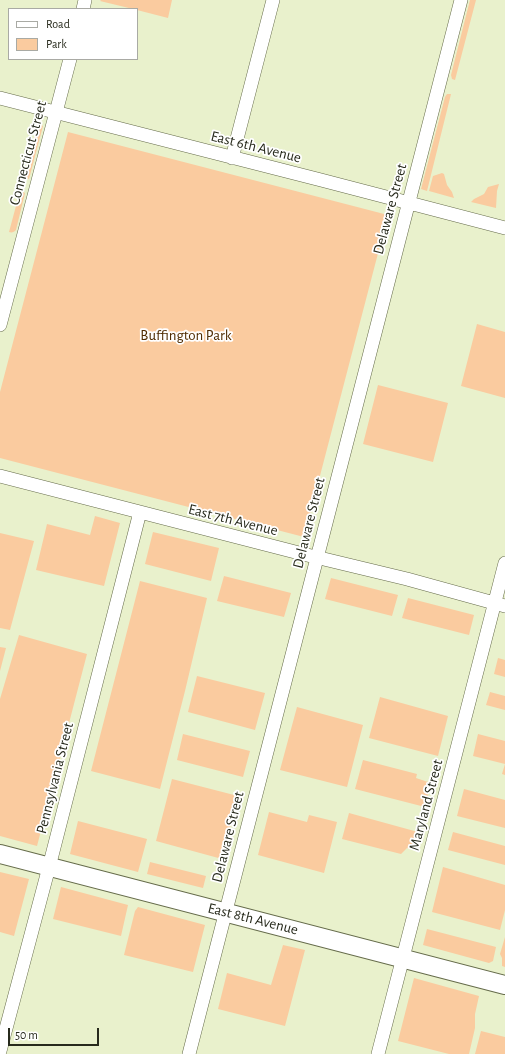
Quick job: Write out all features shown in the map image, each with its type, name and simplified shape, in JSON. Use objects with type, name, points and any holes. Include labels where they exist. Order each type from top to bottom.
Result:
[{"type":"street","points":[[232,158],[273,0]]},
{"type":"street","name":"Delaware Street","points":[[189,1054],[461,0]]},
{"type":"street","name":"Connecticut Street","points":[[0,325],[70,60]]},
{"type":"street","name":"East 6th Avenue","points":[[0,98],[505,228]]},
{"type":"street","name":"East 7th Avenue","points":[[0,476],[500,605]]},
{"type":"street","name":"Pennsylvania Street","points":[[0,1051],[140,512]]},
{"type":"street","name":"Maryland Street","points":[[378,1054],[500,605],[505,563]]},
{"type":"street","name":"East 8th Avenue","points":[[0,854],[505,985]]},
{"type":"green space","points":[[172,0],[168,18],[138,10],[138,8],[129,8],[100,1]]},
{"type":"green space","points":[[470,0],[476,0],[455,80],[452,79],[451,75]]},
{"type":"green space","points":[[447,94],[451,94],[427,191],[421,189]]},
{"type":"green space","points":[[38,124],[43,126],[29,179],[24,178]]},
{"type":"green space","name":"Buffington Park","points":[[68,132],[388,215],[304,537],[0,458],[0,392]]},
{"type":"green space","points":[[442,173],[444,174],[447,185],[454,198],[429,191],[433,176]]},
{"type":"green space","points":[[499,184],[496,208],[471,202],[484,194],[488,187]]},
{"type":"green space","points":[[20,191],[25,193],[16,230],[9,232]]},
{"type":"green space","points":[[477,324],[505,332],[505,398],[461,386]]},
{"type":"green space","points":[[378,385],[448,403],[433,462],[363,444]]},
{"type":"green space","points":[[95,516],[120,523],[104,586],[36,570],[47,524],[90,535]]},
{"type":"green space","points":[[153,532],[219,548],[211,581],[145,564]]},
{"type":"green space","points":[[0,533],[34,541],[10,630],[0,628]]},
{"type":"green space","points":[[224,576],[291,593],[284,617],[217,601]]},
{"type":"green space","points":[[331,578],[398,595],[392,616],[325,599]]},
{"type":"green space","points":[[140,581],[207,598],[160,789],[91,771]]},
{"type":"green space","points":[[408,598],[474,615],[469,635],[402,618]]},
{"type":"green space","points":[[19,635],[87,654],[37,846],[0,836],[0,699]]},
{"type":"green space","points":[[0,647],[6,648],[0,671]]},
{"type":"green space","points":[[498,658],[505,660],[505,677],[494,674]]},
{"type":"green space","points":[[197,676],[265,693],[255,730],[188,712]]},
{"type":"green space","points":[[490,692],[505,696],[505,710],[486,705]]},
{"type":"green space","points":[[380,697],[448,716],[438,756],[369,738]]},
{"type":"green space","points":[[297,707],[363,725],[347,787],[280,770]]},
{"type":"green space","points":[[183,734],[250,751],[243,777],[177,760]]},
{"type":"green space","points":[[478,734],[505,741],[505,764],[473,756]]},
{"type":"green space","points":[[363,760],[417,774],[416,778],[431,783],[425,807],[355,789]]},
{"type":"green space","points":[[505,764],[505,775],[502,774]]},
{"type":"green space","points":[[172,779],[238,796],[222,859],[156,841]]},
{"type":"green space","points":[[464,789],[505,800],[505,828],[457,816]]},
{"type":"green space","points":[[269,812],[307,822],[309,815],[337,822],[324,873],[258,855]]},
{"type":"green space","points":[[349,813],[418,832],[414,849],[407,848],[401,854],[342,839]]},
{"type":"green space","points":[[78,821],[147,839],[138,872],[70,854]]},
{"type":"green space","points":[[453,832],[505,846],[505,865],[448,850]]},
{"type":"green space","points":[[150,862],[206,876],[203,888],[147,874]]},
{"type":"green space","points":[[443,867],[505,885],[505,910],[500,930],[432,912]]},
{"type":"green space","points":[[0,872],[29,879],[14,936],[0,932]]},
{"type":"green space","points":[[61,887],[128,905],[121,936],[53,919]]},
{"type":"green space","points":[[138,907],[205,925],[193,972],[124,955],[135,911]]},
{"type":"green space","points":[[427,929],[496,947],[493,961],[489,963],[423,945]]},
{"type":"green space","points":[[505,937],[505,967],[502,966],[502,958],[500,954]]},
{"type":"green space","points":[[283,945],[305,950],[285,1026],[218,1009],[227,973],[271,985]]},
{"type":"green space","points":[[414,978],[479,996],[475,1014],[475,1028],[469,1054],[449,1054],[398,1041]]},
{"type":"green space","points":[[481,1031],[505,1037],[505,1054],[475,1054]]}]
